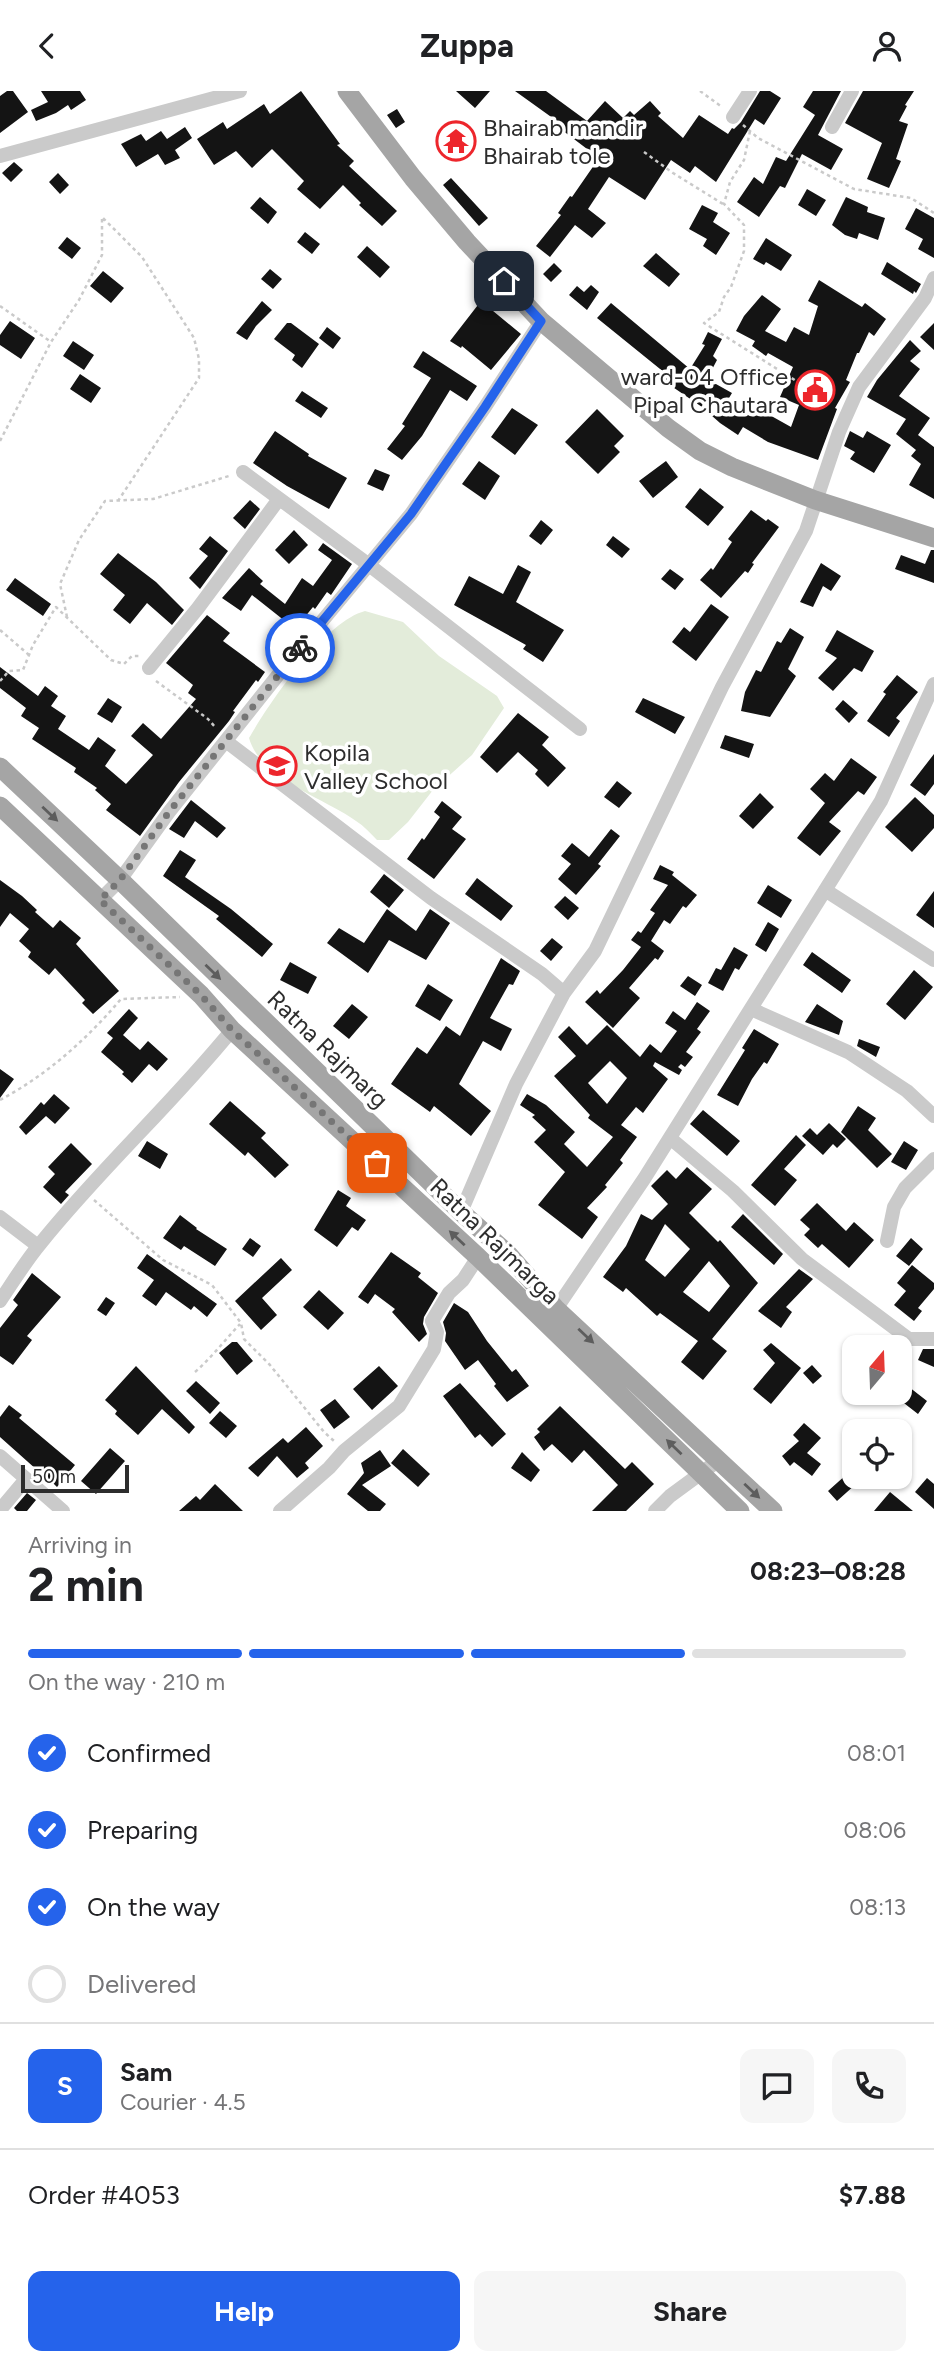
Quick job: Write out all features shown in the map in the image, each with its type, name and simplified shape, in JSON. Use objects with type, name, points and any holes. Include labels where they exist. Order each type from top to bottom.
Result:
[{"type":"main road","points":[[347,91],[467,242],[541,321],[700,451],[816,501],[934,538]]},
{"type":"main road","name":"Ratna Rajmarg","points":[[0,767],[508,1255],[556,1309],[773,1511]]},
{"type":"main road","name":"Ratna Rajmarga","points":[[0,806],[201,995],[232,1030],[478,1257],[740,1511]]},
{"type":"main road","points":[[493,1272],[508,1255]]},
{"type":"street","points":[[0,156],[240,91]]},
{"type":"street","points":[[733,117],[750,91]]},
{"type":"street","points":[[832,127],[852,91]]},
{"type":"street","points":[[461,1212],[516,1083],[564,993],[594,951],[722,687],[806,531],[838,432],[859,387],[925,298],[934,278]]},
{"type":"street","points":[[100,900],[120,880],[169,812],[411,514],[541,321]]},
{"type":"street","points":[[243,472],[369,565],[579,729]]},
{"type":"street","points":[[149,667],[198,608],[279,499]]},
{"type":"street","points":[[556,1309],[670,1138],[881,801],[934,684]]},
{"type":"street","points":[[227,742],[431,898],[542,974],[564,993]]},
{"type":"street","points":[[825,890],[934,960]]},
{"type":"street","points":[[751,1009],[848,1052],[907,1091],[934,1116]]},
{"type":"street","points":[[0,1301],[38,1246],[232,1030]]},
{"type":"street","points":[[670,1138],[733,1191],[802,1259],[909,1339],[934,1339]]},
{"type":"street","points":[[887,1241],[894,1207],[905,1188],[934,1159]]},
{"type":"street","points":[[0,1217],[38,1246]]},
{"type":"street","points":[[280,1511],[329,1468],[344,1451],[399,1406],[434,1349],[438,1332],[432,1321],[449,1293],[463,1280],[478,1257]]},
{"type":"street","points":[[0,1456],[63,1511]]},
{"type":"street","points":[[655,1511],[670,1496],[719,1460]]},
{"type":"street","points":[[0,1510],[26,1479]]},
{"type":"path","points":[[700,91],[711,97],[758,138],[854,189],[911,198],[934,213]]},
{"type":"path","points":[[724,204],[730,182],[744,160],[750,131]]},
{"type":"path","points":[[644,152],[724,204],[744,225],[744,251],[719,312],[704,323],[809,389]]},
{"type":"path","points":[[0,441],[51,342],[79,300],[102,255],[102,216],[142,257],[194,338],[199,359],[199,378],[118,501]]},
{"type":"path","points":[[0,306],[51,342]]},
{"type":"path","points":[[67,617],[60,584],[79,540],[105,501],[153,499],[243,472]]},
{"type":"path","points":[[0,681],[9,671],[23,670],[56,607],[111,660],[124,664],[132,656],[140,656],[158,683],[208,719],[227,742]]},
{"type":"path","points":[[0,630],[29,656]]},
{"type":"path","points":[[0,1100],[33,1081],[93,1032],[121,999],[201,995]]},
{"type":"path","points":[[85,1192],[163,1260],[212,1285],[241,1322],[244,1339],[270,1365],[324,1432],[344,1451]]},
{"type":"path","points":[[195,1372],[214,1355],[218,1346],[241,1322]]},
{"type":"green space","points":[[365,611],[403,622],[439,656],[497,696],[504,708],[472,755],[433,790],[408,822],[389,840],[377,840],[356,821],[279,776],[256,753],[249,738],[284,685],[316,647],[349,618]]},
{"type":"building","points":[[7,91],[13,91],[28,112],[0,133],[0,96]]},
{"type":"building","points":[[41,91],[80,91],[86,100],[71,110],[68,105],[36,121],[31,110],[48,102]]},
{"type":"building","points":[[301,91],[340,144],[337,145],[354,161],[349,166],[397,211],[382,226],[359,205],[361,203],[343,185],[320,209],[297,189],[304,181],[272,149],[252,168],[236,151],[214,165],[197,139],[223,122],[227,129],[264,104],[270,114]]},
{"type":"building","points":[[456,91],[490,91],[475,108]]},
{"type":"building","points":[[515,91],[546,91],[587,121],[605,101],[623,118],[630,111],[634,115],[650,101],[661,113],[658,116],[683,138],[699,115],[728,134],[741,122],[760,91],[770,91],[781,98],[764,125],[755,119],[716,182],[695,166],[690,173],[671,160],[645,200],[609,177],[588,209],[606,223],[592,238],[575,225],[550,257],[536,246],[561,215],[558,213],[599,158],[558,127],[561,124]]},
{"type":"building","points":[[813,91],[841,91],[818,135],[843,149],[831,170],[802,154],[785,188],[780,186],[759,217],[737,202],[754,177],[763,184],[776,157],[786,161],[815,115],[803,107]]},
{"type":"building","points":[[863,91],[914,91],[899,121],[908,124],[896,159],[901,161],[889,188],[867,179],[882,143],[845,123]]},
{"type":"building","points":[[397,109],[405,122],[396,128],[387,115]]},
{"type":"building","points":[[185,127],[192,138],[175,150],[180,158],[165,165],[158,154],[136,167],[121,144],[141,134],[146,141],[161,131],[167,139]]},
{"type":"building","points":[[14,162],[23,170],[11,182],[2,173]]},
{"type":"building","points":[[58,173],[69,185],[60,194],[49,182]]},
{"type":"building","points":[[451,178],[488,218],[479,226],[443,185]]},
{"type":"building","points":[[807,189],[826,200],[816,216],[798,205]]},
{"type":"building","points":[[260,197],[277,212],[268,224],[250,208]]},
{"type":"building","points":[[846,197],[868,207],[867,212],[885,218],[878,240],[859,233],[857,239],[845,235],[832,225]]},
{"type":"building","points":[[702,205],[718,213],[713,222],[730,233],[716,255],[703,246],[707,239],[689,229]]},
{"type":"building","points":[[916,208],[934,218],[934,258],[918,249],[923,239],[905,229]]},
{"type":"building","points":[[305,232],[320,244],[312,254],[297,242]]},
{"type":"building","points":[[67,237],[81,248],[72,259],[58,248]]},
{"type":"building","points":[[766,238],[792,255],[781,271],[766,262],[764,265],[753,259]]},
{"type":"building","points":[[367,246],[390,267],[380,278],[357,257]]},
{"type":"building","points":[[656,253],[680,274],[669,287],[643,266]]},
{"type":"building","points":[[887,262],[921,284],[916,293],[914,291],[913,294],[881,274]]},
{"type":"building","points":[[554,263],[562,271],[551,282],[543,274]]},
{"type":"building","points":[[270,269],[282,279],[273,289],[261,279]]},
{"type":"building","points":[[103,271],[124,288],[111,303],[90,286]]},
{"type":"building","points":[[819,280],[862,307],[865,303],[886,319],[874,336],[869,332],[857,353],[846,380],[850,382],[835,408],[837,409],[818,460],[768,442],[743,427],[738,435],[661,379],[665,373],[597,318],[611,303],[690,369],[705,345],[702,344],[708,332],[722,339],[713,356],[717,360],[707,379],[732,393],[729,398],[731,401],[754,416],[759,409],[791,427],[799,405],[780,397],[793,367],[768,353],[766,356],[752,346],[755,341],[736,331],[744,316],[762,295],[781,309],[765,331],[786,342],[794,327],[809,335],[818,306],[808,301]]},
{"type":"building","points":[[591,285],[599,292],[587,310],[569,295],[577,286],[584,292]]},
{"type":"building","points":[[262,301],[272,310],[247,340],[236,333]]},
{"type":"building","points":[[481,301],[521,334],[491,370],[462,346],[461,348],[450,341]]},
{"type":"building","points":[[10,321],[35,338],[21,359],[0,345],[0,335]]},
{"type":"building","points":[[287,323],[291,323],[319,344],[302,368],[292,360],[295,355],[274,339]]},
{"type":"building","points":[[934,323],[934,350],[920,337]]},
{"type":"building","points":[[327,327],[341,338],[333,349],[319,338]]},
{"type":"building","points":[[910,340],[921,351],[910,361],[920,369],[899,396],[930,418],[918,435],[934,447],[934,499],[909,485],[921,464],[911,456],[916,450],[896,434],[906,419],[867,397],[877,380]]},
{"type":"building","points":[[73,341],[94,355],[84,370],[63,356]]},
{"type":"building","points":[[423,351],[477,386],[467,401],[450,390],[422,436],[402,460],[387,449],[405,426],[402,424],[431,378],[413,367]]},
{"type":"building","points":[[80,374],[101,388],[91,403],[70,389]]},
{"type":"building","points":[[302,391],[328,408],[321,418],[295,401]]},
{"type":"building","points":[[512,408],[538,425],[515,455],[491,437]]},
{"type":"building","points":[[597,409],[624,436],[614,446],[620,452],[598,474],[565,442]]},
{"type":"building","points":[[275,431],[309,454],[308,456],[347,478],[329,509],[253,463]]},
{"type":"building","points":[[850,431],[863,438],[867,431],[891,445],[874,473],[850,459],[855,452],[844,446]]},
{"type":"building","points":[[479,461],[500,476],[485,500],[462,484]]},
{"type":"building","points":[[666,461],[678,477],[653,498],[639,481]]},
{"type":"building","points":[[375,469],[390,475],[383,491],[367,484]]},
{"type":"building","points":[[700,488],[724,507],[708,526],[685,507]]},
{"type":"building","points":[[250,500],[260,509],[245,529],[233,518]]},
{"type":"building","points":[[751,510],[779,527],[752,563],[754,564],[748,573],[745,571],[721,598],[700,580],[711,568],[713,570],[732,542],[728,539]]},
{"type":"building","points":[[541,520],[553,530],[541,545],[529,536]]},
{"type":"building","points":[[294,530],[308,545],[289,564],[275,550]]},
{"type":"building","points":[[210,536],[228,551],[200,589],[189,578],[208,556],[199,549]]},
{"type":"building","points":[[613,536],[630,549],[622,558],[606,545]]},
{"type":"building","points":[[323,543],[352,564],[331,595],[327,592],[295,629],[252,595],[241,611],[222,598],[249,568],[263,581],[260,584],[285,604],[302,578],[313,586],[332,560],[318,550]]},
{"type":"building","points":[[931,550],[934,550],[934,583],[895,569],[901,555],[925,564]]},
{"type":"building","points":[[118,553],[156,582],[184,610],[172,625],[147,603],[130,624],[113,610],[125,595],[100,574]]},
{"type":"building","points":[[821,563],[841,576],[831,591],[823,586],[813,607],[800,602]]},
{"type":"building","points":[[518,565],[531,572],[516,602],[564,630],[543,662],[523,649],[526,645],[454,605],[469,576],[503,594]]},
{"type":"building","points":[[670,569],[684,579],[675,590],[661,579]]},
{"type":"building","points":[[15,578],[51,604],[43,616],[6,590]]},
{"type":"building","points":[[711,604],[729,617],[696,661],[672,642],[684,627],[690,632]]},
{"type":"building","points":[[207,615],[230,633],[223,641],[265,672],[258,682],[256,680],[233,711],[235,712],[229,721],[179,782],[140,836],[106,810],[111,804],[95,790],[97,788],[74,772],[76,768],[32,739],[39,728],[21,716],[26,708],[0,688],[0,667],[38,696],[45,686],[58,696],[51,706],[66,716],[58,729],[89,750],[98,737],[116,750],[105,766],[126,784],[153,755],[131,736],[143,723],[161,739],[196,699],[188,693],[193,685],[166,663]]},
{"type":"building","points":[[286,627],[298,635],[286,650],[276,642]]},
{"type":"building","points":[[790,628],[804,637],[788,669],[796,676],[770,717],[741,711],[745,692],[756,670],[761,672],[777,641],[781,643]]},
{"type":"building","points":[[837,630],[874,651],[862,672],[854,668],[833,691],[818,678],[837,658],[825,651]]},
{"type":"building","points":[[897,675],[918,692],[896,718],[900,721],[889,737],[867,721],[886,694],[883,692]]},
{"type":"building","points":[[108,698],[122,707],[112,723],[97,714]]},
{"type":"building","points":[[643,698],[685,717],[675,734],[635,712]]},
{"type":"building","points":[[843,700],[858,713],[849,723],[835,709]]},
{"type":"building","points":[[518,713],[549,737],[542,745],[566,768],[548,787],[535,774],[538,770],[518,752],[497,773],[480,757]]},
{"type":"building","points":[[725,735],[754,744],[749,758],[720,748]]},
{"type":"building","points":[[934,754],[934,784],[925,796],[910,785]]},
{"type":"building","points":[[851,758],[877,777],[864,795],[858,791],[829,822],[841,831],[820,856],[797,838],[825,803],[810,789],[825,773],[834,781]]},
{"type":"building","points":[[617,781],[632,793],[619,808],[604,797]]},
{"type":"building","points":[[760,793],[774,807],[753,829],[739,816]]},
{"type":"building","points":[[915,797],[934,815],[934,828],[912,852],[885,827]]},
{"type":"building","points":[[191,800],[226,828],[217,838],[195,821],[184,838],[169,829]]},
{"type":"building","points":[[442,801],[462,817],[452,829],[466,839],[434,879],[407,859],[440,817],[434,812]]},
{"type":"building","points":[[611,829],[620,836],[598,864],[601,866],[576,895],[558,879],[571,864],[561,856],[572,843],[589,857]]},
{"type":"building","points":[[180,850],[196,860],[185,877],[231,909],[273,944],[262,957],[216,919],[219,916],[163,876]]},
{"type":"building","points":[[660,865],[674,872],[672,875],[697,895],[686,908],[683,906],[670,924],[664,920],[651,941],[664,951],[629,988],[640,998],[613,1028],[585,1002],[597,990],[600,994],[641,947],[631,940],[638,931],[641,933],[655,913],[650,910],[668,885],[653,879]]},
{"type":"building","points":[[384,874],[404,890],[389,908],[370,892]]},
{"type":"building","points":[[477,878],[513,906],[501,921],[465,894]]},
{"type":"building","points":[[0,880],[22,896],[53,928],[60,920],[81,938],[76,944],[119,991],[93,1014],[82,1003],[85,1000],[55,968],[49,975],[28,957],[31,952],[19,941],[29,929],[10,913],[0,927]]},
{"type":"building","points":[[768,885],[792,900],[781,918],[757,903]]},
{"type":"building","points":[[934,891],[934,928],[916,915]]},
{"type":"building","points":[[565,896],[579,908],[568,920],[554,907]]},
{"type":"building","points":[[387,909],[416,931],[430,909],[450,923],[426,960],[389,940],[368,973],[327,943],[339,928],[364,943]]},
{"type":"building","points":[[768,922],[779,929],[766,952],[755,945]]},
{"type":"building","points":[[552,938],[563,947],[551,961],[540,951]]},
{"type":"building","points":[[734,947],[748,955],[739,970],[735,968],[723,991],[708,983],[716,968],[721,970]]},
{"type":"building","points":[[812,952],[851,980],[842,993],[803,965]]},
{"type":"building","points":[[501,958],[520,971],[513,985],[509,984],[490,1018],[512,1029],[501,1051],[483,1041],[459,1084],[491,1111],[471,1136],[434,1106],[430,1112],[391,1084],[417,1047],[427,1054],[446,1026],[460,1036]]},
{"type":"building","points":[[290,962],[317,977],[308,994],[280,980]]},
{"type":"building","points":[[914,970],[933,987],[905,1020],[886,1004]]},
{"type":"building","points":[[688,976],[702,985],[695,996],[680,986]]},
{"type":"building","points":[[428,984],[453,1000],[440,1021],[415,1006]]},
{"type":"building","points":[[697,1002],[710,1011],[697,1029],[701,1032],[686,1052],[693,1057],[685,1067],[681,1064],[678,1067],[682,1070],[679,1075],[655,1062],[653,1066],[668,1079],[643,1113],[636,1107],[621,1125],[637,1137],[620,1160],[623,1163],[605,1185],[607,1187],[587,1208],[598,1217],[582,1239],[538,1205],[565,1172],[534,1142],[546,1130],[532,1117],[535,1115],[520,1105],[527,1094],[546,1105],[575,1132],[564,1144],[587,1167],[613,1137],[588,1118],[590,1115],[554,1076],[576,1056],[558,1037],[569,1026],[587,1045],[607,1025],[640,1057],[650,1044],[661,1053],[677,1031],[665,1023],[673,1011],[685,1020]],"holes":[[[610,1061],[627,1078],[607,1104],[588,1083]]]},
{"type":"building","points":[[352,1004],[368,1017],[349,1039],[333,1026]]},
{"type":"building","points":[[817,1004],[843,1021],[839,1035],[805,1022]]},
{"type":"building","points":[[129,1009],[138,1018],[123,1035],[140,1050],[148,1041],[168,1059],[157,1071],[149,1064],[132,1083],[122,1074],[124,1072],[101,1052],[113,1038],[107,1033]]},
{"type":"building","points":[[754,1029],[779,1044],[767,1064],[764,1062],[752,1079],[738,1106],[717,1095],[745,1050],[742,1048]]},
{"type":"building","points":[[859,1039],[880,1047],[876,1057],[857,1046]]},
{"type":"building","points":[[0,1069],[14,1079],[0,1098]]},
{"type":"building","points":[[54,1094],[70,1108],[55,1124],[46,1116],[26,1135],[19,1127],[41,1102],[44,1105]]},
{"type":"building","points":[[230,1101],[266,1133],[261,1138],[289,1165],[275,1178],[248,1152],[245,1156],[209,1124]]},
{"type":"building","points":[[858,1106],[876,1118],[868,1130],[892,1154],[877,1168],[841,1132]]},
{"type":"building","points":[[703,1110],[740,1141],[727,1156],[690,1124]]},
{"type":"building","points":[[829,1123],[846,1139],[837,1148],[833,1144],[823,1155],[802,1136],[810,1128],[817,1135]]},
{"type":"building","points":[[796,1135],[806,1145],[784,1169],[797,1180],[775,1206],[751,1185]]},
{"type":"building","points":[[147,1141],[168,1154],[160,1169],[138,1156]]},
{"type":"building","points":[[904,1141],[918,1150],[906,1170],[891,1162]]},
{"type":"building","points":[[71,1143],[92,1164],[65,1192],[69,1195],[61,1204],[43,1187],[55,1174],[48,1167]]},
{"type":"building","points":[[687,1167],[712,1189],[689,1213],[718,1242],[720,1240],[758,1283],[712,1339],[727,1351],[703,1380],[681,1362],[698,1341],[660,1313],[657,1316],[626,1288],[623,1292],[603,1277],[626,1246],[641,1214],[652,1220],[668,1204],[651,1186],[667,1170],[676,1179]],"holes":[[[665,1224],[690,1249],[665,1277],[645,1260]],[[709,1261],[730,1286],[709,1312],[683,1292]]]},
{"type":"building","points":[[338,1190],[351,1198],[346,1206],[366,1220],[358,1231],[352,1227],[337,1247],[314,1230]]},
{"type":"building","points":[[817,1203],[846,1231],[854,1222],[874,1240],[849,1268],[822,1244],[818,1248],[804,1235],[810,1229],[800,1220]]},
{"type":"building","points":[[743,1214],[783,1254],[774,1265],[731,1227]]},
{"type":"building","points":[[180,1215],[227,1249],[215,1266],[184,1246],[181,1250],[163,1238]]},
{"type":"building","points":[[250,1238],[261,1246],[253,1257],[242,1249]]},
{"type":"building","points":[[911,1238],[923,1249],[909,1266],[896,1256]]},
{"type":"building","points":[[391,1252],[421,1273],[418,1277],[438,1293],[424,1317],[423,1324],[427,1334],[419,1342],[392,1312],[395,1309],[375,1294],[368,1304],[358,1297]]},
{"type":"building","points":[[147,1254],[217,1304],[207,1317],[194,1306],[191,1310],[166,1292],[156,1306],[142,1296],[154,1280],[137,1268]]},
{"type":"building","points":[[281,1258],[292,1270],[262,1298],[277,1315],[261,1330],[235,1301]]},
{"type":"building","points":[[912,1265],[934,1283],[934,1289],[918,1308],[922,1311],[914,1321],[894,1305],[906,1291],[897,1283]]},
{"type":"building","points":[[799,1269],[813,1279],[786,1307],[792,1312],[781,1328],[758,1311]]},
{"type":"building","points":[[32,1273],[61,1297],[27,1336],[32,1340],[13,1365],[0,1356],[0,1328],[18,1305],[13,1300]]},
{"type":"building","points":[[319,1290],[344,1313],[328,1330],[303,1307]]},
{"type":"building","points":[[106,1297],[115,1303],[106,1316],[97,1310]]},
{"type":"building","points":[[454,1303],[468,1312],[512,1372],[516,1369],[529,1386],[507,1402],[478,1360],[465,1370],[445,1341],[443,1322]]},
{"type":"building","points":[[232,1342],[237,1342],[253,1361],[237,1375],[219,1353]]},
{"type":"building","points":[[771,1343],[801,1368],[771,1404],[753,1389],[775,1363],[763,1350]]},
{"type":"building","points":[[923,1349],[934,1349],[934,1367],[918,1360]]},
{"type":"building","points":[[812,1365],[822,1376],[813,1384],[803,1373]]},
{"type":"building","points":[[136,1366],[195,1427],[189,1434],[162,1409],[138,1435],[115,1414],[117,1411],[105,1400]]},
{"type":"building","points":[[379,1366],[398,1386],[372,1410],[353,1389]]},
{"type":"building","points":[[196,1381],[220,1403],[210,1414],[186,1391]]},
{"type":"building","points":[[460,1383],[506,1434],[492,1447],[480,1434],[475,1438],[443,1396]]},
{"type":"building","points":[[912,1389],[927,1401],[918,1414],[906,1405],[912,1405]]},
{"type":"building","points":[[335,1399],[350,1417],[334,1429],[320,1410]]},
{"type":"building","points":[[9,1405],[22,1415],[19,1418],[75,1465],[57,1487],[51,1481],[48,1485],[34,1473],[37,1470],[0,1437],[0,1417]]},
{"type":"building","points":[[560,1406],[625,1469],[632,1462],[654,1484],[626,1511],[592,1511],[618,1485],[584,1450],[572,1463],[552,1444],[544,1451],[534,1437],[540,1432],[537,1429]]},
{"type":"building","points":[[220,1411],[237,1426],[226,1438],[209,1423]]},
{"type":"building","points":[[804,1423],[821,1438],[807,1453],[821,1464],[812,1476],[794,1462],[790,1466],[782,1456],[799,1441],[793,1435]]},
{"type":"building","points":[[306,1427],[323,1446],[305,1463],[309,1468],[297,1478],[277,1456],[258,1477],[248,1468],[283,1438],[288,1443]]},
{"type":"building","points":[[110,1448],[125,1461],[96,1494],[81,1481]]},
{"type":"building","points":[[403,1449],[430,1474],[418,1487],[391,1463]]},
{"type":"building","points":[[380,1450],[391,1466],[362,1485],[386,1504],[380,1511],[368,1511],[347,1494],[364,1473],[361,1463]]},
{"type":"building","points":[[522,1452],[540,1470],[531,1482],[511,1468]]},
{"type":"building","points":[[842,1478],[842,1489],[850,1489],[837,1501],[828,1491]]},
{"type":"building","points":[[927,1478],[934,1484],[934,1509],[915,1492]]},
{"type":"building","points":[[215,1484],[243,1511],[179,1511],[196,1496],[200,1500]]},
{"type":"building","points":[[890,1492],[913,1511],[874,1511]]},
{"type":"building","points":[[27,1493],[36,1500],[27,1511],[17,1511],[14,1508]]},
{"type":"way so far","points":[[300,648],[169,812],[120,880],[100,900],[201,995],[232,1030],[377,1163]]},
{"type":"place","name":"Bhairab mandir Bhairab tole","points":[[456,141]]},
{"type":"place","name":"ward-04 Office Pipal Chautara","points":[[815,390]]},
{"type":"place","name":"Kopila Valley School","points":[[277,766]]},
{"type":"route","points":[[300,648],[411,514],[541,321],[504,281]]}]
